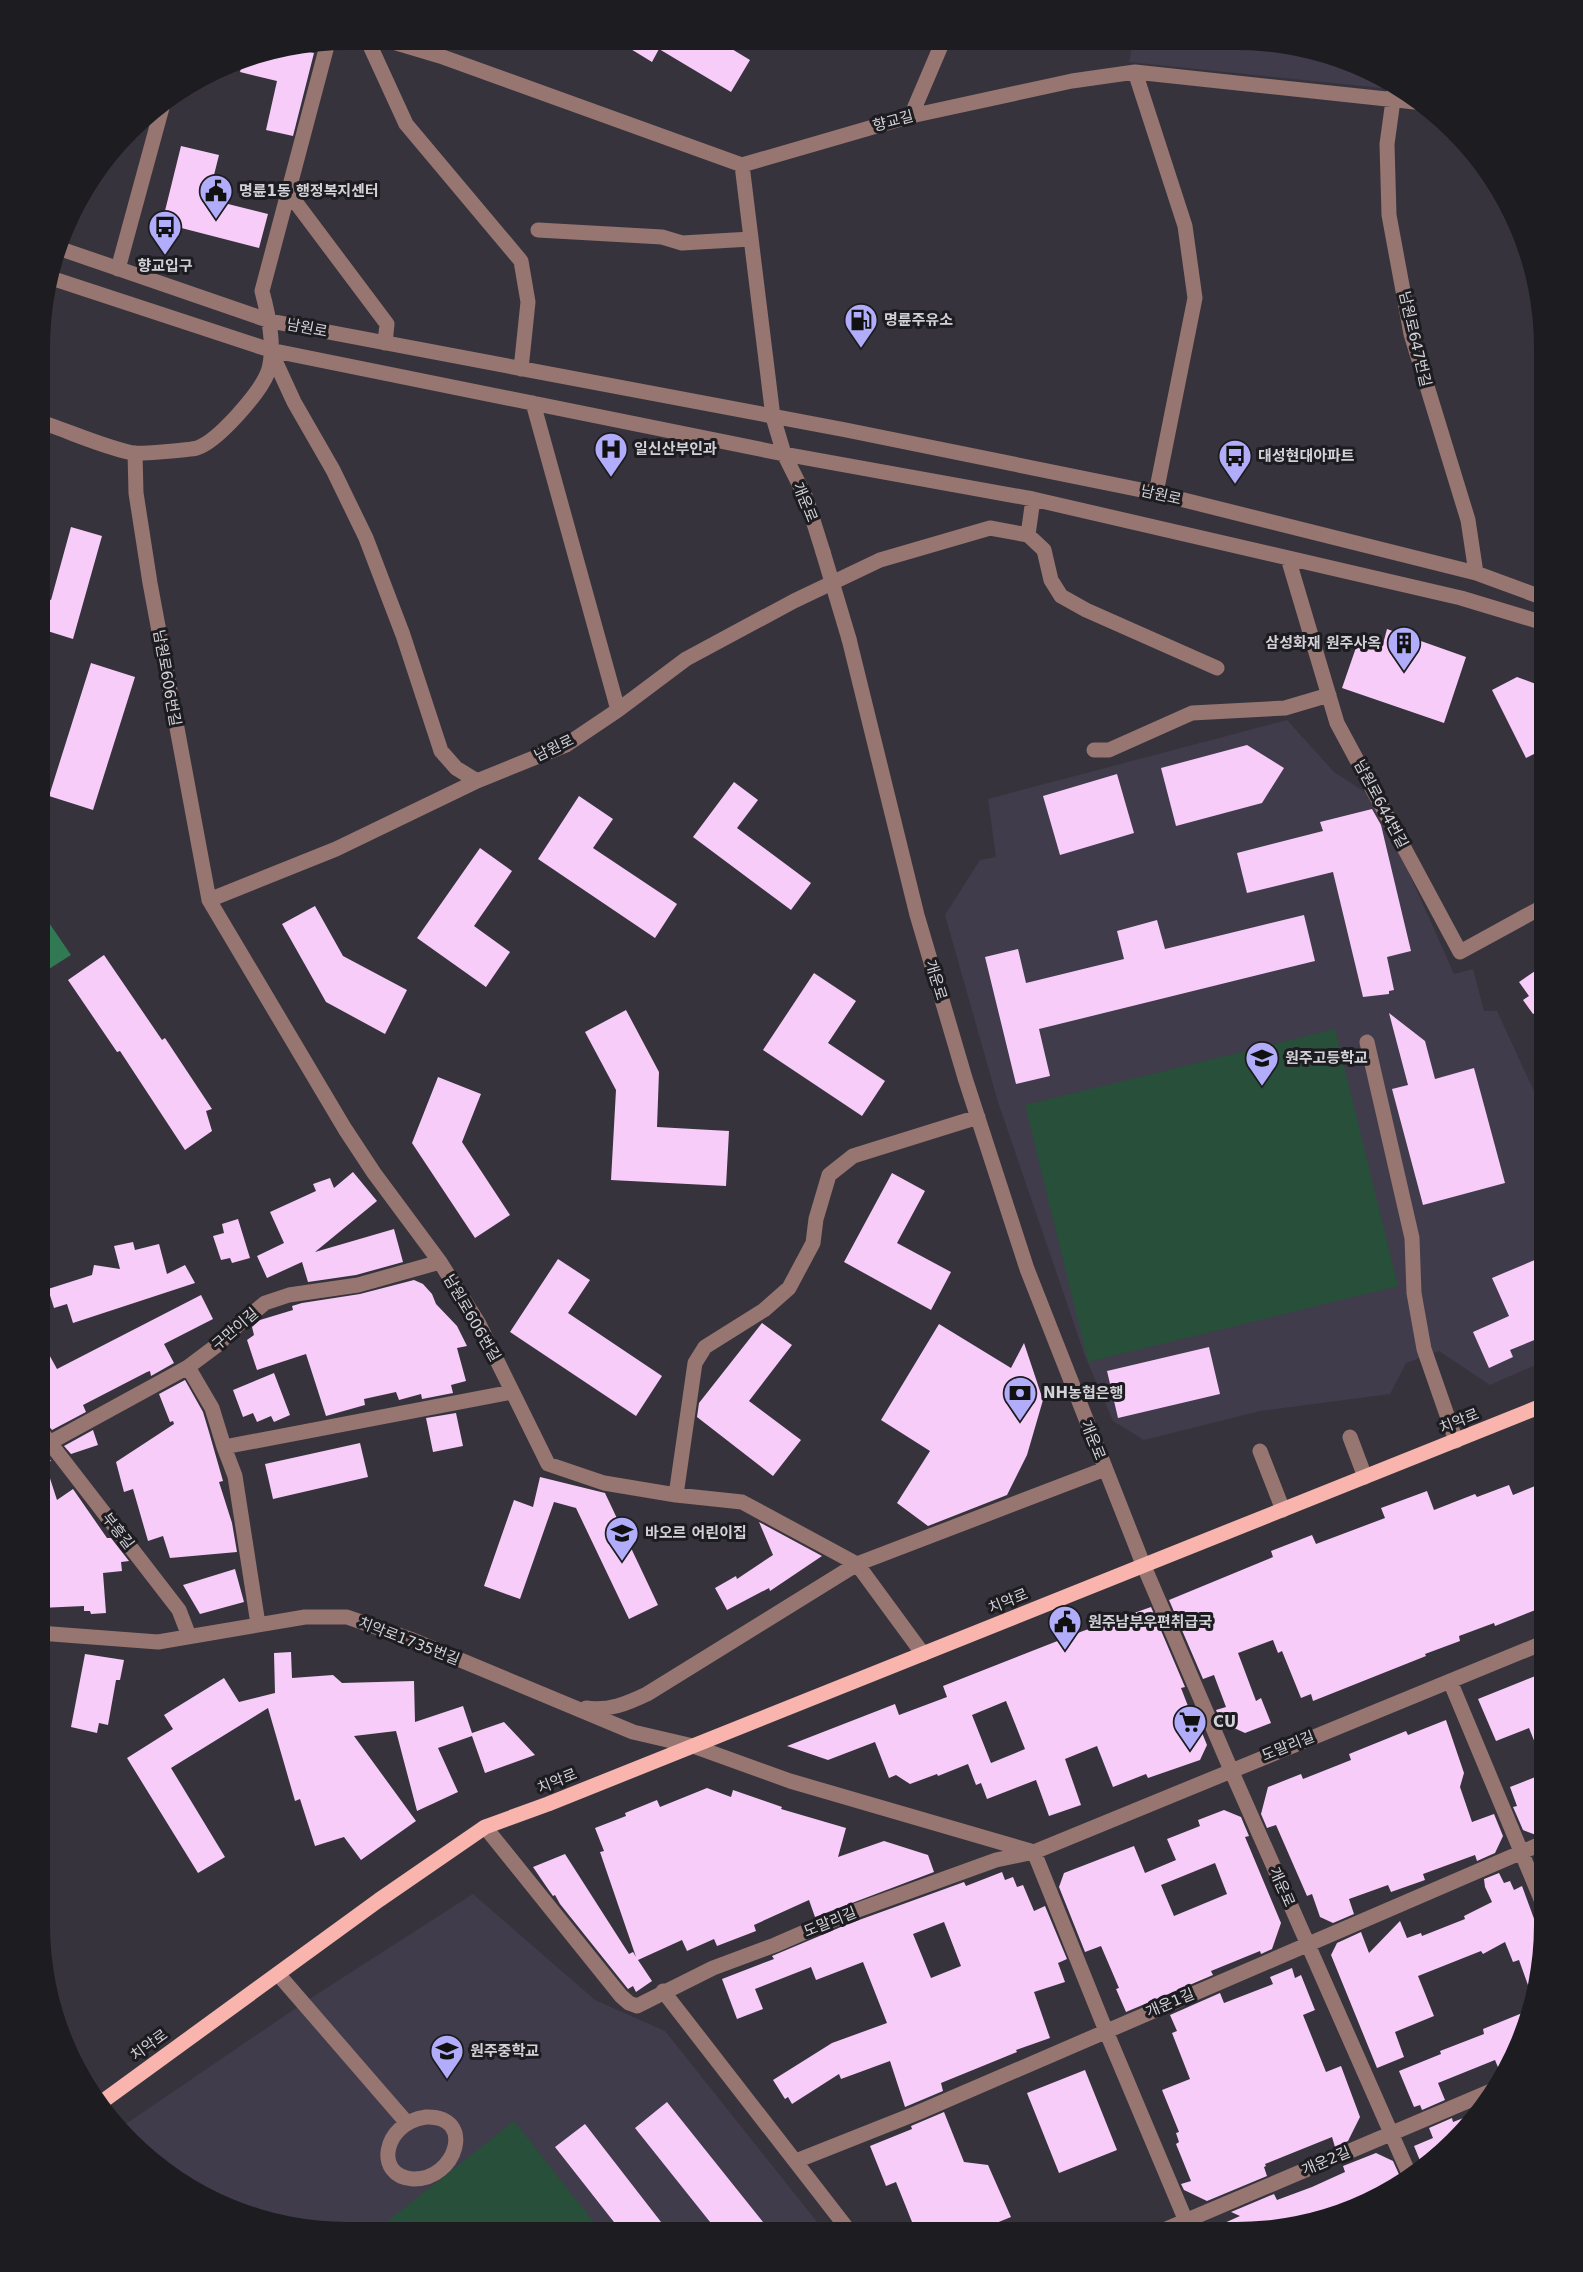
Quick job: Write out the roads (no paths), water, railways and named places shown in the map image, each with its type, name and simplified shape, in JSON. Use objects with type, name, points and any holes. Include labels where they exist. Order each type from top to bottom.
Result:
[{"type":"main road","name":"치악로","points":[[106,2099],[380,1900],[485,1827],[548,1804],[1534,1409]]},
{"type":"street","points":[[50,426],[135,453],[197,448],[220,432],[256,395],[268,371],[270,350],[270,321],[262,291],[326,50]]},
{"type":"street","points":[[372,50],[406,124],[521,261],[528,302],[521,369]]},
{"type":"street","points":[[420,50],[742,165],[773,417],[784,454]]},
{"type":"street","points":[[911,116],[939,50]]},
{"type":"street","points":[[1135,72],[1185,226],[1195,298],[1156,493]]},
{"type":"street","name":"향교길","points":[[742,165],[911,116],[1072,81],[1135,72],[1389,92]]},
{"type":"street","name":"남원로647번길","points":[[1393,94],[1387,144],[1389,214],[1411,334],[1468,520],[1476,573]]},
{"type":"street","points":[[118,268],[157,118]]},
{"type":"street","points":[[288,192],[387,324],[385,343]]},
{"type":"street","points":[[538,230],[662,237],[682,243],[751,239]]},
{"type":"street","name":"남원로","points":[[65,250],[270,321],[1156,493],[1476,573],[1534,594]]},
{"type":"street","name":"남원로","points":[[57,280],[270,350],[784,454],[1033,499],[1461,598],[1534,620]]},
{"type":"street","points":[[270,350],[294,402],[333,470],[366,538],[403,635],[441,751],[456,768],[477,781]]},
{"type":"street","points":[[533,403],[618,710]]},
{"type":"street","name":"남원로606번길","points":[[135,453],[136,493],[148,572],[209,900],[345,1129],[374,1173],[440,1262],[479,1324],[548,1464],[604,1484],[676,1496],[742,1502],[857,1564]]},
{"type":"street","name":"개운로","points":[[784,454],[806,498],[849,639],[916,915],[1027,1269],[1143,1564],[1407,2169]]},
{"type":"street","points":[[1033,499],[1028,535],[1044,550],[1052,580],[1061,596],[1086,610],[1217,668]]},
{"type":"street","name":"남원로","points":[[477,781],[566,745],[618,710],[686,659],[794,601],[880,560],[990,528],[1028,535]]},
{"type":"street","name":"남원로644번길","points":[[1288,558],[1337,723],[1460,952],[1534,911]]},
{"type":"street","points":[[1094,750],[1109,750],[1192,713],[1285,708],[1329,695]]},
{"type":"street","points":[[209,900],[336,849],[477,781]]},
{"type":"street","points":[[1367,1042],[1412,1238],[1414,1293],[1424,1349],[1456,1441]]},
{"type":"street","points":[[676,1496],[695,1363],[705,1347],[764,1310],[789,1288],[813,1243],[816,1220],[829,1176],[853,1156],[978,1118]]},
{"type":"street","name":"구만이길","points":[[50,1442],[188,1367],[265,1303],[289,1295],[358,1285],[440,1262]]},
{"type":"street","points":[[188,1367],[212,1408],[235,1476],[258,1624]]},
{"type":"street","points":[[224,1447],[513,1392]]},
{"type":"street","points":[[1350,1437],[1365,1477]]},
{"type":"street","name":"부흥길","points":[[50,1444],[179,1610],[189,1636]]},
{"type":"street","points":[[1260,1451],[1283,1510]]},
{"type":"street","points":[[571,1706],[601,1710],[621,1707],[647,1694],[857,1564],[1105,1469]]},
{"type":"street","points":[[857,1564],[923,1654]]},
{"type":"street","name":"치악로1735번길","points":[[50,1634],[158,1642],[305,1617],[347,1617],[410,1640],[633,1732],[693,1746]]},
{"type":"street","name":"도말리길","points":[[663,1991],[713,1968],[775,1945],[844,1915],[996,1860],[1034,1852],[1534,1647]]},
{"type":"street","points":[[1450,1681],[1534,1884]]},
{"type":"street","points":[[693,1746],[790,1781],[1034,1852],[1186,2223]]},
{"type":"street","points":[[485,1827],[628,2003],[637,2006],[663,1991],[843,2223]]},
{"type":"street","name":"개운1길","points":[[796,2162],[917,2113],[1534,1847]]},
{"type":"street","points":[[278,1974],[407,2123]]},
{"type":"street","name":"개운2길","points":[[1197,2223],[1391,2133],[1479,2096]]},
{"type":"street","points":[[431,2117],[447,2123],[454,2132],[457,2144],[448,2164],[422,2178],[405,2177],[398,2173],[392,2167],[387,2150],[394,2135],[407,2123],[431,2117]]},
{"type":"place","name":"명륜1동 행정복지센터","points":[[216,220]]},
{"type":"place","name":"향교입구","points":[[165,256]]},
{"type":"place","name":"명륜주유소","points":[[861,349]]},
{"type":"place","name":"일신산부인과","points":[[611,478]]},
{"type":"place","name":"대성현대아파트","points":[[1235,485]]},
{"type":"place","name":"삼성화재 원주사옥","points":[[1404,672]]},
{"type":"place","name":"원주고등학교","points":[[1262,1087]]},
{"type":"place","name":"NH농협은행","points":[[1020,1422]]},
{"type":"place","name":"바오르 어린이집","points":[[622,1562]]},
{"type":"place","name":"원주남부우편취급국","points":[[1065,1651]]},
{"type":"place","name":"CU","points":[[1190,1751]]},
{"type":"place","name":"원주중학교","points":[[447,2080]]}]
